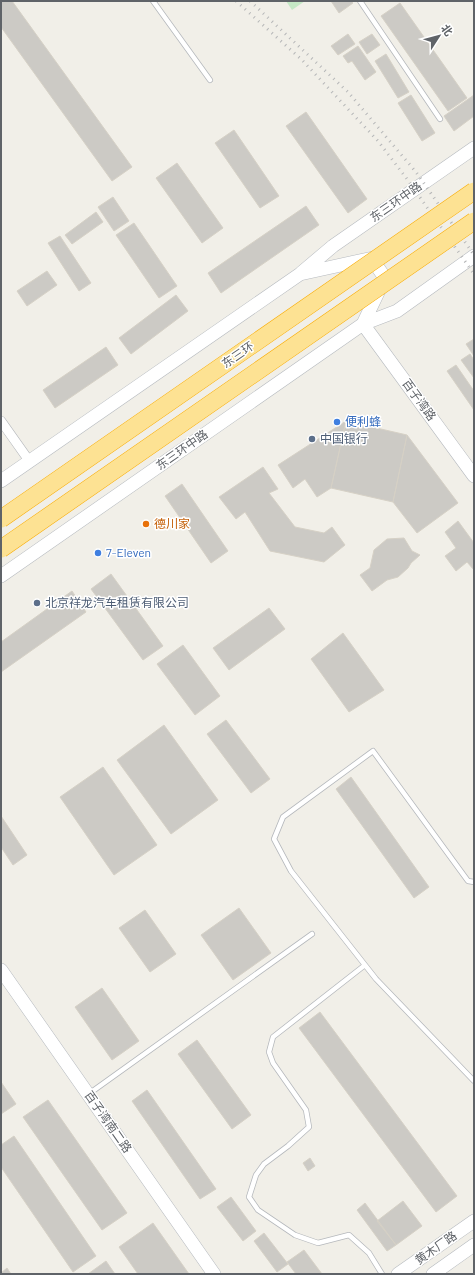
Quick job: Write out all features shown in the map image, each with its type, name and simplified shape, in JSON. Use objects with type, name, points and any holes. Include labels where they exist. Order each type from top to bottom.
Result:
[{"type":"highway","name":"东三环","points":[[1,519],[474,191]]},
{"type":"highway","name":"东三环","points":[[1,549],[474,221]]},
{"type":"street","name":"东三环中路","points":[[1,481],[300,274],[333,246],[474,148]]},
{"type":"street","name":"东三环中路","points":[[300,274],[372,259],[474,187]]},
{"type":"street","name":"东三环中路","points":[[363,324],[385,278],[474,215]]},
{"type":"street","name":"东三环中路","points":[[1,576],[363,324],[397,311],[474,256]]},
{"type":"street","points":[[372,259],[385,278]]},
{"type":"street","name":"百子湾路","points":[[363,324],[474,476]]},
{"type":"street","points":[[1,420],[30,462]]},
{"type":"street","name":"百子湾南二路","points":[[1,970],[214,1274]]},
{"type":"street","name":"黄木厂路","points":[[398,1274],[474,1221]]},
{"type":"street","name":"黄木厂路","points":[[433,1274],[474,1246]]},
{"type":"lane","points":[[153,1],[210,80]]},
{"type":"lane","points":[[360,1],[440,119]]},
{"type":"lane","points":[[474,882],[468,881],[373,751],[283,817],[274,839],[291,871],[376,979],[474,1081]]},
{"type":"lane","points":[[88,1094],[312,934]]},
{"type":"lane","points":[[365,965],[273,1037],[269,1052],[273,1063],[306,1110],[309,1127],[288,1146],[264,1164],[256,1175],[249,1196],[258,1210],[295,1235],[318,1243],[349,1235],[369,1254],[382,1274]]},
{"type":"green space","points":[[286,1],[305,1],[292,10]]},
{"type":"building","points":[[1,1],[12,1],[132,167],[112,181],[1,27]]},
{"type":"building","points":[[331,1],[351,1],[353,3],[339,13]]},
{"type":"building","points":[[400,3],[467,98],[448,111],[381,16]]},
{"type":"building","points":[[348,34],[355,44],[338,55],[331,46]]},
{"type":"building","points":[[372,34],[380,45],[367,54],[359,42]]},
{"type":"building","points":[[358,46],[376,72],[365,80],[352,61],[348,63],[343,56]]},
{"type":"building","points":[[386,54],[409,92],[398,98],[375,61]]},
{"type":"building","points":[[411,95],[435,133],[422,141],[398,103]]},
{"type":"building","points":[[474,95],[474,116],[454,131],[444,116]]},
{"type":"building","points":[[306,112],[367,199],[348,213],[286,126]]},
{"type":"building","points":[[234,130],[279,196],[260,208],[215,143]]},
{"type":"building","points":[[177,163],[223,228],[202,243],[156,178]]},
{"type":"building","points":[[113,197],[129,221],[114,231],[98,207]]},
{"type":"building","points":[[306,206],[319,225],[221,293],[208,273]]},
{"type":"building","points":[[96,212],[103,222],[72,244],[65,235]]},
{"type":"building","points":[[134,223],[177,286],[159,298],[116,235]]},
{"type":"building","points":[[60,236],[91,283],[79,291],[48,243]]},
{"type":"building","points":[[47,271],[57,285],[27,306],[17,291]]},
{"type":"building","points":[[176,295],[188,311],[131,354],[119,338]]},
{"type":"building","points":[[474,339],[474,356],[466,344]]},
{"type":"building","points":[[106,347],[118,365],[55,408],[43,390]]},
{"type":"building","points":[[470,354],[474,360],[474,378],[461,360]]},
{"type":"building","points":[[456,365],[474,391],[474,410],[447,371]]},
{"type":"building","points":[[346,421],[407,435],[393,502],[331,488]]},
{"type":"building","points":[[346,421],[331,488],[317,497],[305,479],[293,488],[278,465]]},
{"type":"building","points":[[407,435],[458,503],[417,533],[393,502]]},
{"type":"building","points":[[263,467],[278,489],[269,493],[295,527],[324,533],[332,527],[345,545],[324,562],[270,551],[245,512],[236,519],[219,497]]},
{"type":"building","points":[[182,484],[228,551],[211,563],[165,496]]},
{"type":"building","points":[[458,521],[474,543],[474,570],[467,562],[456,571],[445,556],[456,548],[445,532]]},
{"type":"building","points":[[404,538],[412,551],[420,555],[398,577],[387,580],[372,591],[360,575],[370,568],[374,550],[387,539]]},
{"type":"building","points":[[111,574],[163,646],[143,660],[91,589]]},
{"type":"building","points":[[72,591],[86,612],[1,672],[1,642]]},
{"type":"building","points":[[269,608],[285,629],[229,670],[213,648]]},
{"type":"building","points":[[343,633],[384,690],[349,712],[311,659]]},
{"type":"building","points":[[183,645],[220,696],[195,715],[157,664]]},
{"type":"building","points":[[226,720],[270,779],[251,793],[207,734]]},
{"type":"building","points":[[164,725],[218,800],[171,834],[117,760]]},
{"type":"building","points":[[103,767],[157,845],[114,875],[60,797]]},
{"type":"building","points":[[351,777],[429,887],[414,898],[336,789]]},
{"type":"building","points":[[1,816],[27,855],[13,865],[1,847]]},
{"type":"building","points":[[239,908],[271,953],[233,980],[201,935]]},
{"type":"building","points":[[145,910],[176,954],[150,972],[119,928]]},
{"type":"building","points":[[102,988],[139,1041],[112,1060],[75,1007]]},
{"type":"building","points":[[320,1012],[457,1196],[436,1212],[299,1028]]},
{"type":"building","points":[[197,1040],[251,1115],[232,1129],[178,1054]]},
{"type":"building","points":[[1,1082],[16,1104],[1,1114]]},
{"type":"building","points":[[147,1090],[216,1189],[200,1199],[132,1101]]},
{"type":"building","points":[[48,1100],[127,1213],[102,1230],[23,1117]]},
{"type":"building","points":[[14,1136],[96,1256],[73,1272],[1,1167],[1,1145]]},
{"type":"building","points":[[310,1158],[315,1166],[308,1171],[303,1163]]},
{"type":"building","points":[[231,1197],[256,1231],[243,1241],[217,1207]]},
{"type":"building","points":[[403,1201],[422,1226],[396,1245],[377,1221]]},
{"type":"building","points":[[365,1203],[396,1245],[387,1251],[357,1210]]},
{"type":"building","points":[[153,1223],[189,1274],[138,1274],[119,1247]]},
{"type":"building","points":[[264,1233],[288,1264],[277,1272],[254,1241]]},
{"type":"building","points":[[304,1250],[322,1274],[296,1274],[287,1262]]},
{"type":"building","points":[[106,1261],[115,1274],[88,1274]]},
{"type":"building","points":[[7,1268],[11,1274],[1,1274],[1,1273]]},
{"type":"railway","points":[[236,1],[302,60],[378,141],[407,179],[474,274]]},
{"type":"railway","points":[[250,1],[348,92],[416,172],[474,255]]},
{"type":"place","name":"便利蜂","points":[[337,422]]},
{"type":"place","name":"中国银行","points":[[312,439]]},
{"type":"place","name":"德川家","points":[[146,524]]},
{"type":"place","name":"7-Eleven","points":[[98,553]]},
{"type":"place","name":"北京祥龙汽车租赁有限公司","points":[[37,603]]}]
